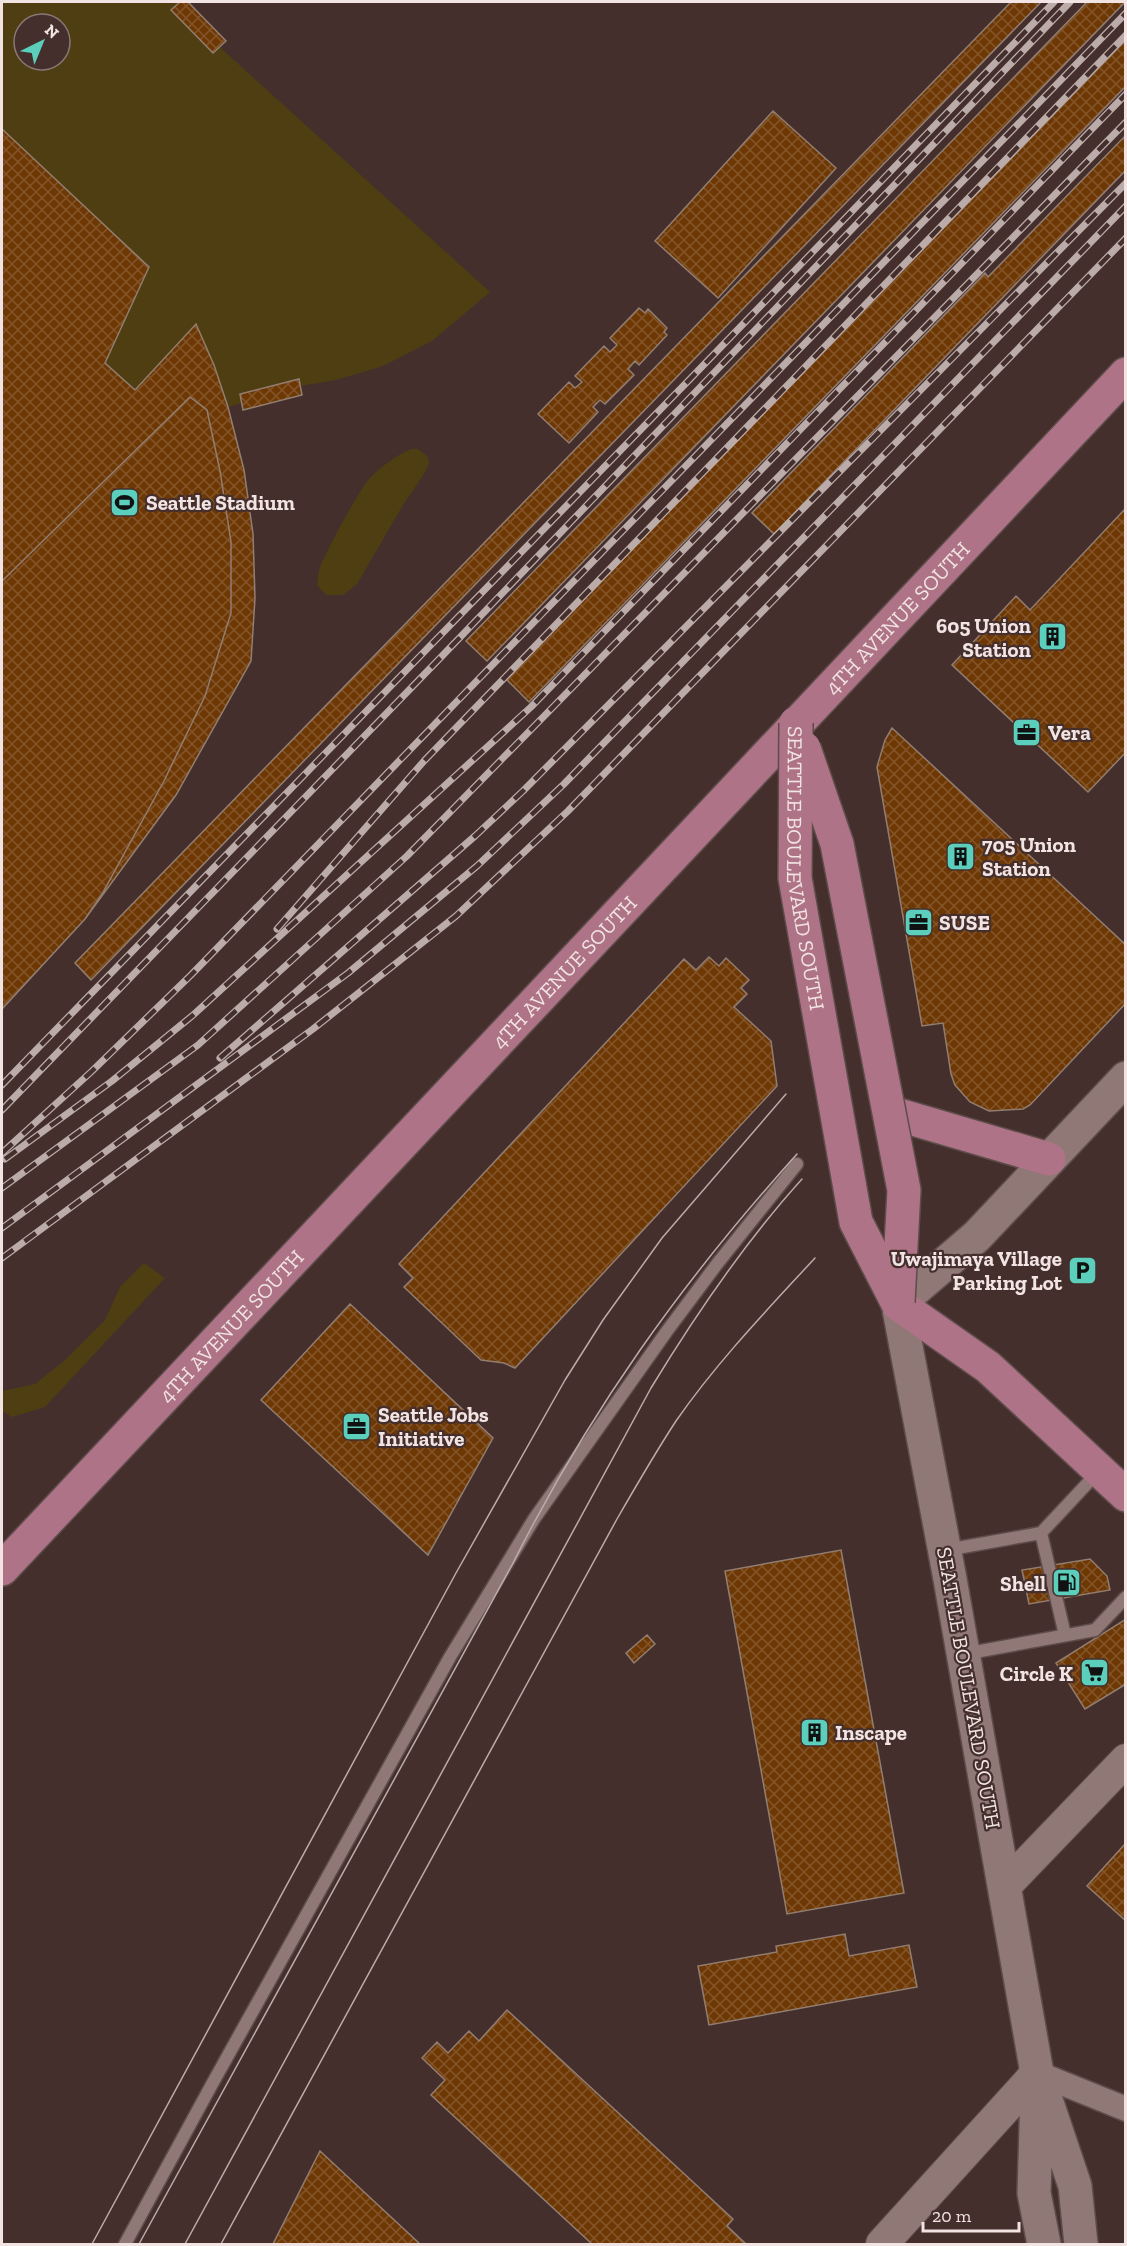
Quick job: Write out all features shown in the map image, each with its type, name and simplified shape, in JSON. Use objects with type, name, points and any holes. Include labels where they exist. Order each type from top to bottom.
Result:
[{"type":"main road","name":"4TH AVENUE SOUTH","points":[[2,1569],[1125,374]]},
{"type":"main road","name":"SEATTLE BOULEVARD SOUTH","points":[[796,723],[837,844],[904,1190],[898,1304],[945,1550],[1037,2073]]},
{"type":"main road","name":"SEATTLE BOULEVARD SOUTH","points":[[796,723],[795,878],[856,1222],[898,1304]]},
{"type":"main road","points":[[1125,1078],[977,1236],[898,1304],[988,1367],[1125,1495]]},
{"type":"main road","points":[[889,1112],[1049,1159]]},
{"type":"main road","points":[[1037,2073],[1034,2193],[1044,2244]]},
{"type":"main road","points":[[1037,2073],[1075,2186],[1081,2244]]},
{"type":"street","points":[[1005,1886],[1125,1760]]},
{"type":"street","points":[[882,2244],[1037,2073],[1125,2109]]},
{"type":"lane","points":[[125,2244],[450,1657],[534,1520],[667,1331],[797,1164]]},
{"type":"lane","points":[[945,1550],[1041,1533],[1100,1471]]},
{"type":"lane","points":[[1041,1533],[1065,1635]]},
{"type":"lane","points":[[963,1654],[1095,1630],[1125,1597]]},
{"type":"shaded area","name":"Seattle Stadium","points":[[2,2],[177,2],[224,51],[490,292],[432,341],[383,366],[336,380],[300,386],[228,407],[244,470],[253,534],[255,598],[251,661],[176,795],[85,919],[2,1009]]},
{"type":"shaded area","points":[[411,449],[418,449],[428,457],[429,464],[424,474],[403,505],[357,584],[343,595],[326,595],[317,585],[319,571],[350,508],[374,474]]},
{"type":"shaded area","points":[[144,1263],[165,1278],[45,1407],[12,1417],[2,1411],[2,1391],[35,1384],[65,1360],[105,1320],[120,1287]]},
{"type":"building","points":[[180,2],[188,2],[226,41],[213,53],[171,10]]},
{"type":"building","points":[[1011,2],[1041,2],[91,980],[75,963]]},
{"type":"building","points":[[1087,2],[1125,2],[487,661],[466,641]]},
{"type":"building","points":[[1126,40],[1126,86],[529,702],[506,679]]},
{"type":"building","points":[[773,111],[836,168],[718,298],[655,241]]},
{"type":"building","points":[[2,129],[149,267],[105,363],[135,390],[196,324],[214,365],[228,407],[244,470],[253,534],[255,598],[251,661],[176,795],[85,919],[2,1009]]},
{"type":"building","points":[[1126,135],[1126,170],[774,534],[752,513],[985,273],[988,277]]},
{"type":"building","points":[[639,308],[645,313],[648,309],[667,328],[664,332],[667,335],[639,365],[635,361],[628,369],[634,375],[605,404],[600,400],[593,407],[598,412],[569,443],[538,414],[569,382],[575,388],[582,382],[575,376],[604,346],[610,352],[617,345],[610,338]]},
{"type":"building","points":[[299,379],[302,395],[243,410],[240,394]]},
{"type":"building","points":[[190,397],[207,410],[220,471],[231,542],[231,613],[205,696],[164,781],[102,894],[85,919],[2,1009],[2,581]]},
{"type":"building","name":"605 Union Station","points":[[1126,508],[1126,752],[1088,792],[952,665],[1016,596],[1030,610]]},
{"type":"building","name":"705 Union Station","points":[[892,728],[1126,945],[1126,1003],[1030,1105],[1023,1109],[989,1111],[970,1102],[955,1085],[951,1074],[943,1023],[922,1026],[877,767],[885,740]]},
{"type":"building","points":[[709,957],[719,966],[726,958],[749,980],[741,988],[747,994],[734,1007],[771,1041],[777,1086],[515,1368],[504,1363],[481,1360],[404,1287],[413,1278],[399,1264],[684,959],[696,970]]},
{"type":"building","points":[[350,1304],[493,1438],[428,1555],[261,1400]]},
{"type":"building","name":"Inscape","points":[[841,1550],[904,1893],[787,1914],[725,1571]]},
{"type":"building","name":"Shell","points":[[1090,1559],[1107,1576],[1110,1590],[1029,1604],[1022,1570]]},
{"type":"building","name":"Circle K","points":[[1126,1619],[1126,1684],[1085,1709],[1056,1663]]},
{"type":"building","points":[[647,1635],[655,1644],[634,1663],[626,1653]]},
{"type":"building","points":[[1126,1843],[1126,1921],[1087,1886]]},
{"type":"building","points":[[845,1934],[849,1956],[909,1945],[917,1987],[709,2025],[698,1966],[777,1952],[776,1946]]},
{"type":"building","points":[[507,2010],[733,2219],[727,2226],[746,2244],[592,2244],[431,2095],[445,2080],[422,2058],[437,2042],[448,2053],[469,2031],[479,2041]]},
{"type":"building","points":[[320,2151],[335,2165],[420,2244],[273,2244]]},
{"type":"tram line","points":[[92,2244],[456,1573],[565,1380],[603,1320],[662,1238],[786,1094]]},
{"type":"tram line","points":[[139,2244],[573,1454],[640,1350],[676,1300],[714,1251],[797,1154]]},
{"type":"tram line","points":[[185,2244],[651,1388],[685,1333],[722,1280],[760,1228],[802,1179]]},
{"type":"tram line","points":[[221,2244],[653,1457],[708,1378],[815,1258]]},
{"type":"railway","points":[[2,1085],[1054,2]]},
{"type":"railway","points":[[2,1110],[1070,2]]},
{"type":"railway","points":[[2,1153],[91,1072],[191,975],[1126,13]]},
{"type":"railway","points":[[277,929],[424,761],[1126,35]]},
{"type":"railway","points":[[5,1159],[112,1081],[192,1016],[531,707],[1126,94]]},
{"type":"railway","points":[[2,1188],[198,1045],[407,856],[1126,122]]},
{"type":"railway","points":[[220,1058],[475,836],[523,791],[1126,183]]},
{"type":"railway","points":[[2,1228],[348,973],[477,866],[564,784],[1126,206]]},
{"type":"railway","points":[[2,1258],[313,1029],[456,916],[568,811],[1126,238]]},
{"type":"place","name":"Seattle Stadium","points":[[125,502]]},
{"type":"place","name":"605 Union Station","points":[[1052,637]]},
{"type":"place","name":"Vera","points":[[1027,732]]},
{"type":"place","name":"705 Union Station","points":[[961,856]]},
{"type":"place","name":"SUSE","points":[[918,922]]},
{"type":"place","name":"Uwajimaya Village Parking Lot","points":[[1083,1270]]},
{"type":"place","name":"Seattle Jobs Initiative","points":[[357,1426]]},
{"type":"place","name":"Shell","points":[[1067,1583]]},
{"type":"place","name":"Circle K","points":[[1094,1673]]},
{"type":"place","name":"Inscape","points":[[814,1732]]}]
